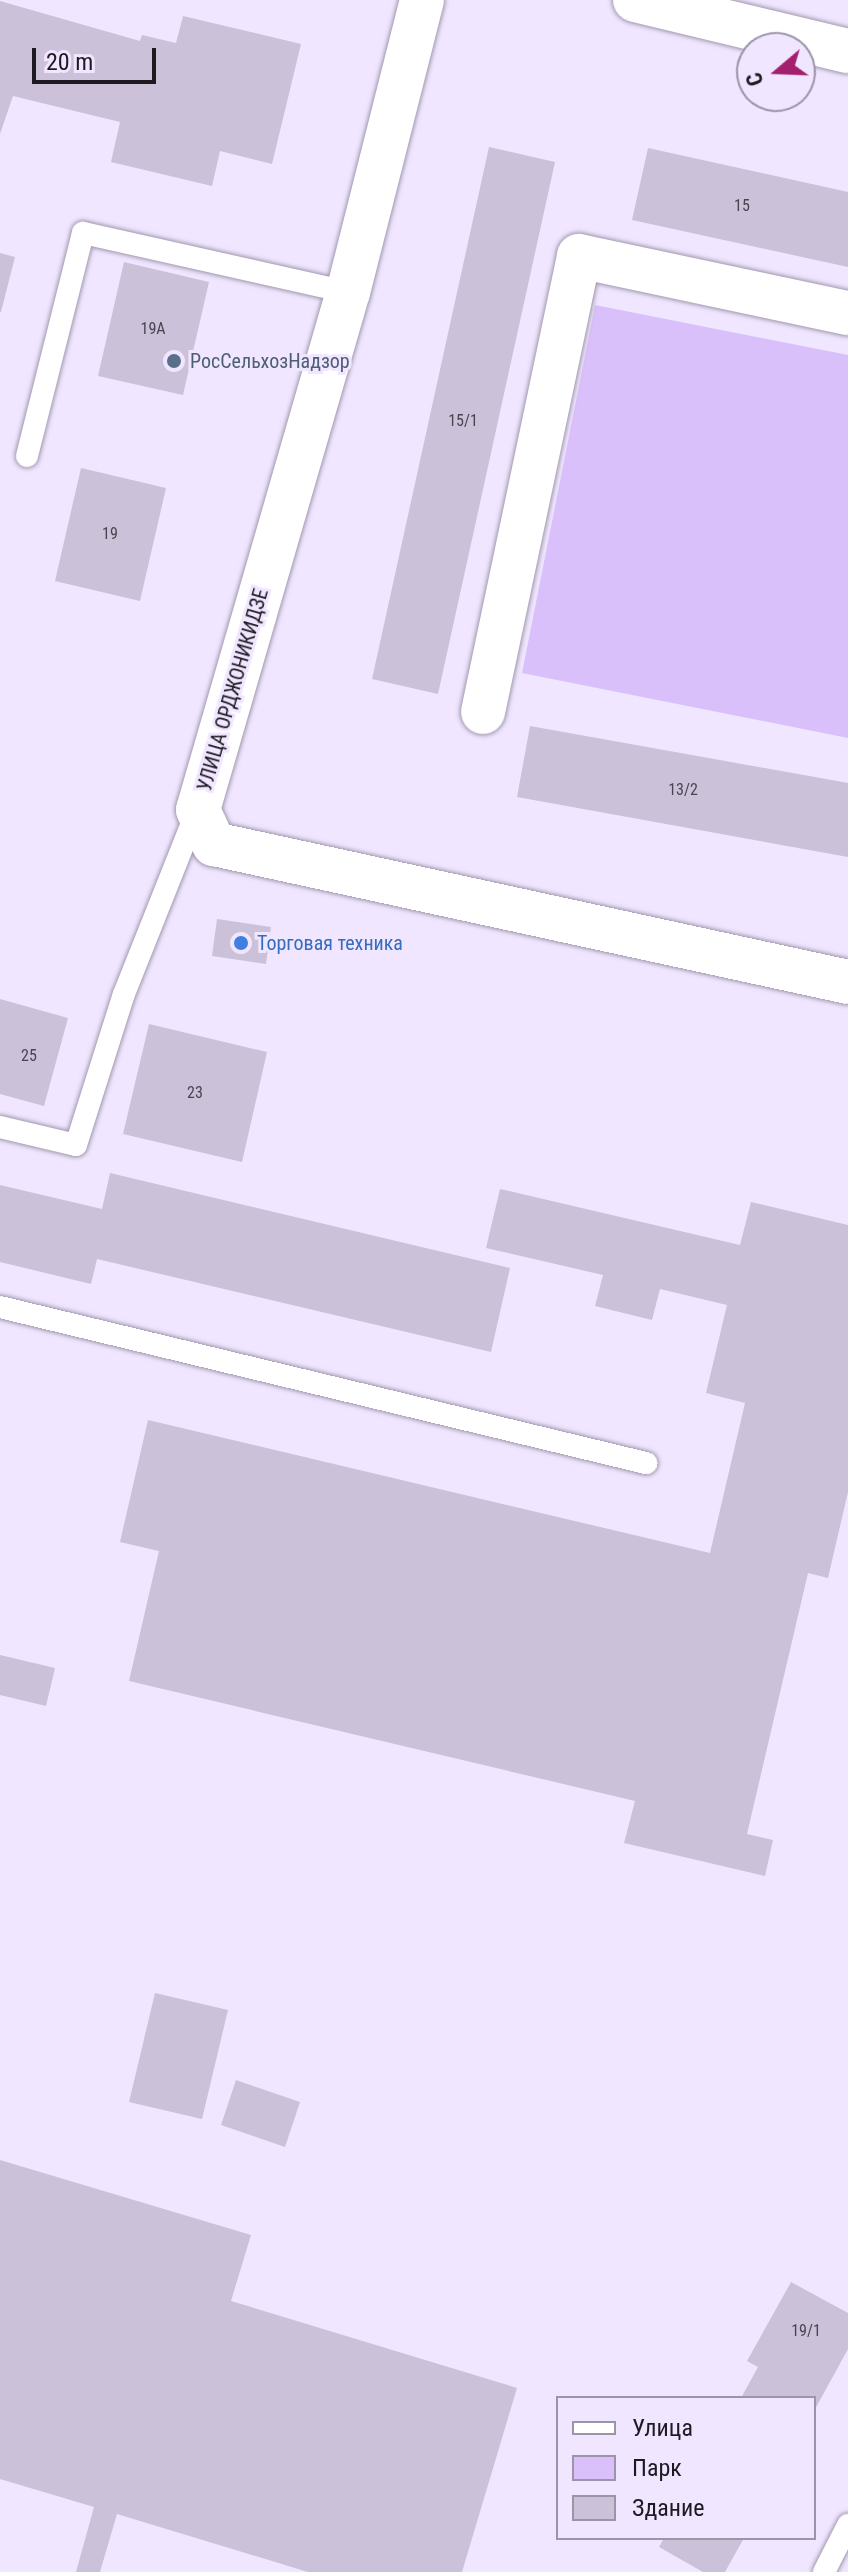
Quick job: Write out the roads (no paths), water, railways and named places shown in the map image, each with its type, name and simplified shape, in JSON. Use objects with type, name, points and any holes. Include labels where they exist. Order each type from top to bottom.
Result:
[{"type":"street","name":"УЛИЦА ОРДЖОНИКИДЗЕ","points":[[422,0],[348,292],[198,810],[214,844],[848,982]]},
{"type":"street","points":[[635,0],[848,51]]},
{"type":"street","points":[[483,712],[579,256],[848,313]]},
{"type":"lane","points":[[27,456],[83,233],[348,292]]},
{"type":"lane","points":[[0,1127],[76,1145],[124,994],[198,810]]},
{"type":"lane","points":[[0,1307],[646,1463]]},
{"type":"lane","points":[[824,2572],[848,2525]]},
{"type":"place","name":"РосСельхозНадзор","points":[[174,361]]},
{"type":"place","name":"Торговая техника","points":[[241,943]]}]
